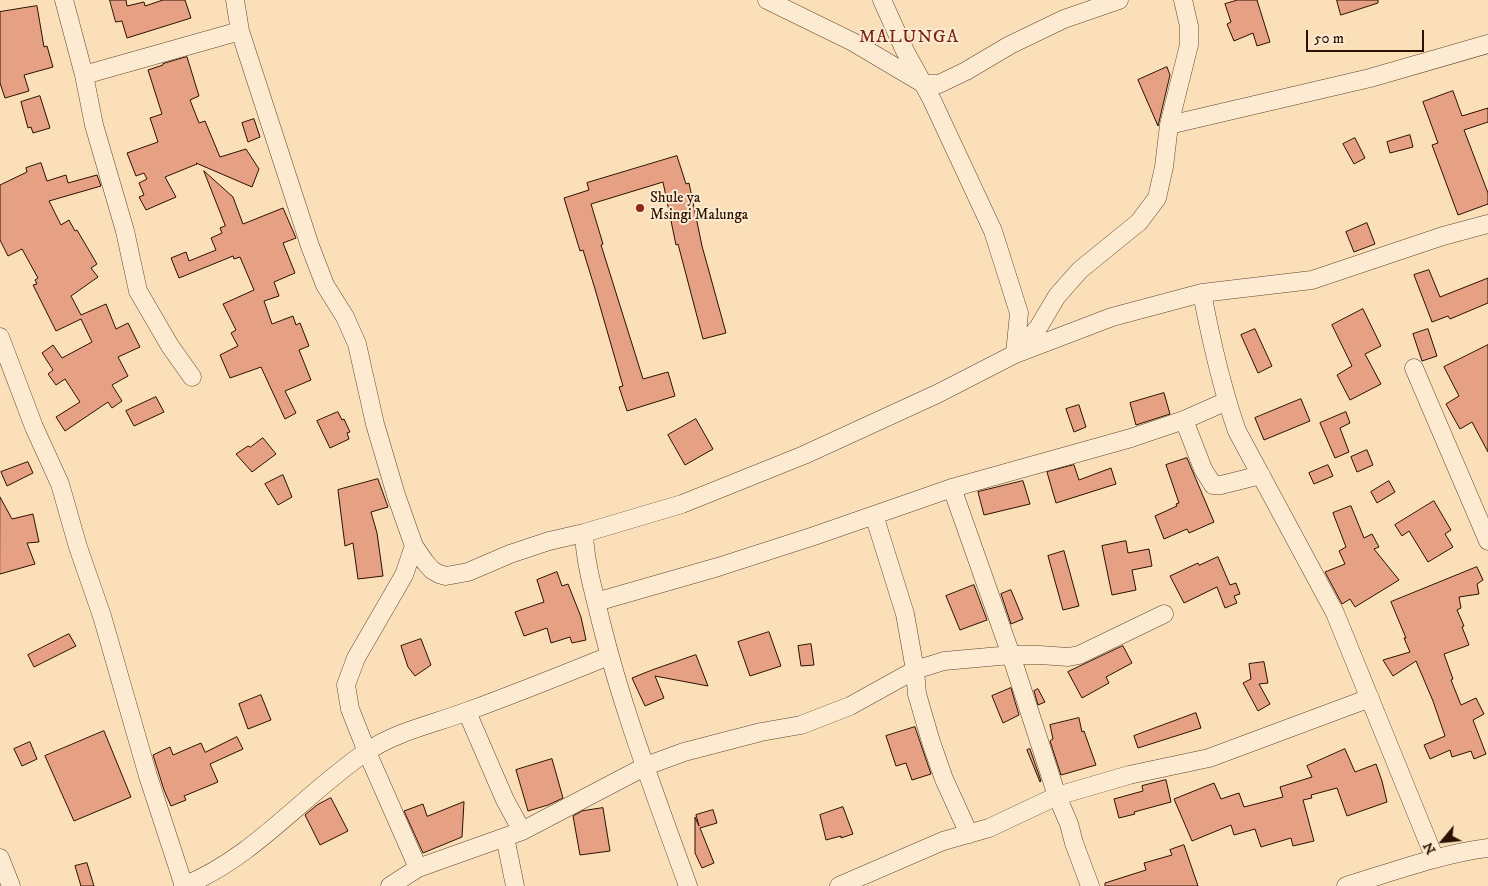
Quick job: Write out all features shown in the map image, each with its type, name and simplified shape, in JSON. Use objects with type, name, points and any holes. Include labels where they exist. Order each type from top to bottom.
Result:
[{"type":"street","points":[[64,0],[84,75],[94,124],[125,231],[138,291],[170,346],[192,377]]},
{"type":"street","points":[[235,0],[240,31],[310,246],[325,285],[345,316],[357,344],[375,424],[396,495],[414,546],[432,570],[446,576],[468,572],[510,554],[549,541],[584,533],[682,504],[804,455],[937,394],[1015,354],[1112,317],[1202,293],[1312,280],[1443,236],[1488,224]]},
{"type":"street","points":[[767,0],[853,42],[924,84],[939,84],[1010,45],[1064,19],[1119,0]]},
{"type":"street","points":[[882,0],[905,51],[924,84],[993,232],[1019,313],[1015,354]]},
{"type":"street","points":[[1015,354],[1038,328],[1057,296],[1080,270],[1140,222],[1160,190],[1169,126],[1188,45],[1189,26],[1183,0]]},
{"type":"street","points":[[84,75],[240,31]]},
{"type":"street","points":[[1169,126],[1370,78],[1488,44]]},
{"type":"street","points":[[1202,293],[1212,346],[1237,431],[1335,613],[1435,859]]},
{"type":"street","points":[[0,337],[17,386],[60,484],[78,547],[102,616],[148,776],[184,886],[203,878],[227,864],[277,825],[309,796],[367,752],[390,739],[467,712],[609,656]]},
{"type":"street","points":[[1414,368],[1488,541]]},
{"type":"street","points":[[596,602],[718,567],[952,488],[1131,438],[1184,420],[1227,401]]},
{"type":"street","points":[[1184,420],[1203,469],[1213,485],[1221,485],[1261,475]]},
{"type":"street","points":[[952,488],[1011,655],[1057,796],[1069,824],[1074,844],[1090,886]]},
{"type":"street","points":[[874,515],[905,614],[915,670],[917,694],[931,742],[944,779],[968,834]]},
{"type":"street","points":[[584,533],[584,548],[609,656],[688,886]]},
{"type":"street","points":[[414,546],[404,575],[356,658],[346,685],[350,709],[418,868]]},
{"type":"street","points":[[390,886],[418,868],[514,834],[646,766],[684,752],[761,732],[801,725],[850,706],[915,670],[944,661],[1011,655],[1079,656],[1164,614]]},
{"type":"street","points":[[839,886],[943,841],[989,828],[1057,796],[1129,775],[1209,758],[1370,698]]},
{"type":"street","points":[[467,712],[505,800],[514,834],[515,886]]},
{"type":"street","points":[[1346,886],[1435,859],[1488,848]]},
{"type":"street","points":[[0,858],[11,886]]},
{"type":"building","points":[[110,0],[126,0],[127,6],[144,2],[145,6],[163,0],[185,0],[191,18],[127,38],[122,21],[116,22]]},
{"type":"building","points":[[1238,0],[1257,0],[1270,42],[1257,46],[1253,33],[1234,41],[1227,24],[1231,22],[1225,4]]},
{"type":"building","points":[[1337,0],[1378,0],[1378,3],[1341,15]]},
{"type":"building","points":[[37,6],[44,47],[47,46],[53,67],[24,75],[29,91],[5,98],[0,83],[0,12]]},
{"type":"building","points":[[187,57],[199,96],[190,100],[199,123],[205,121],[220,157],[246,149],[259,169],[252,187],[196,163],[165,177],[176,197],[146,210],[139,197],[144,195],[139,183],[147,179],[144,173],[136,176],[127,153],[158,142],[150,118],[162,114],[148,70]]},
{"type":"building","points":[[1167,67],[1170,75],[1158,126],[1138,80]]},
{"type":"building","points":[[1453,91],[1462,116],[1488,108],[1488,122],[1464,130],[1488,193],[1488,204],[1458,215],[1432,145],[1438,143],[1423,102]]},
{"type":"building","points":[[40,96],[50,128],[33,133],[31,127],[28,128],[21,102]]},
{"type":"building","points":[[254,119],[260,137],[248,142],[242,123]]},
{"type":"building","points":[[1410,135],[1413,147],[1390,153],[1387,142]]},
{"type":"building","points":[[1355,138],[1365,158],[1354,164],[1343,144]]},
{"type":"building","points":[[677,156],[686,184],[689,183],[702,246],[726,333],[703,339],[678,244],[676,245],[663,182],[591,204],[603,244],[601,245],[643,379],[668,372],[675,396],[627,411],[619,387],[623,386],[595,289],[583,250],[580,251],[564,198],[589,190],[587,183]]},
{"type":"building","points":[[41,163],[47,181],[66,175],[68,183],[97,175],[101,186],[49,201],[61,225],[69,220],[97,264],[91,268],[98,277],[71,296],[81,315],[106,304],[116,329],[128,323],[140,347],[118,357],[128,376],[112,385],[122,401],[112,408],[108,402],[65,431],[56,417],[80,402],[65,379],[56,385],[48,374],[53,370],[42,353],[53,345],[62,358],[92,342],[81,319],[56,331],[33,285],[37,284],[35,280],[38,278],[22,249],[8,256],[0,240],[0,185],[27,172],[26,168]]},
{"type":"building","points":[[204,171],[233,197],[243,224],[283,208],[296,238],[283,243],[295,273],[274,282],[279,296],[264,301],[272,324],[293,316],[296,325],[300,323],[309,346],[299,350],[311,380],[285,391],[296,413],[285,419],[261,367],[230,378],[220,355],[238,346],[231,333],[236,330],[223,304],[254,290],[240,257],[234,259],[233,256],[179,278],[171,258],[186,252],[189,261],[216,250],[211,238],[222,233],[220,228],[225,226]]},
{"type":"building","points":[[1367,223],[1375,244],[1354,252],[1346,232]]},
{"type":"building","points":[[1429,270],[1440,297],[1488,278],[1488,303],[1450,319],[1448,316],[1432,322],[1414,275]]},
{"type":"building","points":[[1363,309],[1381,346],[1365,354],[1381,384],[1350,400],[1337,375],[1352,366],[1332,325]]},
{"type":"building","points":[[1255,329],[1272,366],[1258,373],[1241,335]]},
{"type":"building","points":[[1428,329],[1437,356],[1422,361],[1413,334]]},
{"type":"building","points":[[1488,345],[1488,452],[1472,422],[1460,429],[1446,404],[1459,396],[1444,367]]},
{"type":"building","points":[[1164,393],[1170,414],[1136,425],[1130,403]]},
{"type":"building","points":[[156,397],[164,412],[134,426],[126,411]]},
{"type":"building","points":[[1301,399],[1310,421],[1264,440],[1255,418]]},
{"type":"building","points":[[1079,405],[1086,427],[1074,432],[1066,409]]},
{"type":"building","points":[[338,412],[342,420],[344,419],[350,432],[347,433],[349,439],[330,448],[317,421]]},
{"type":"building","points":[[1346,412],[1350,423],[1340,428],[1349,452],[1335,458],[1320,423]]},
{"type":"building","points":[[696,419],[713,449],[685,465],[668,435]]},
{"type":"building","points":[[263,438],[276,454],[252,472],[236,454]]},
{"type":"building","points":[[1367,450],[1373,465],[1357,472],[1351,457]]},
{"type":"building","points":[[1187,458],[1214,522],[1189,533],[1187,529],[1164,539],[1155,516],[1177,506],[1176,504],[1179,503],[1166,465]]},
{"type":"building","points":[[28,462],[33,473],[7,486],[1,472]]},
{"type":"building","points":[[1074,465],[1079,480],[1111,468],[1116,484],[1056,503],[1047,472]]},
{"type":"building","points":[[1328,465],[1333,476],[1314,484],[1309,473]]},
{"type":"building","points":[[283,475],[292,497],[278,505],[265,484]]},
{"type":"building","points":[[378,479],[388,507],[371,512],[377,533],[383,576],[358,579],[353,543],[345,546],[338,490]]},
{"type":"building","points":[[1023,481],[1030,504],[984,515],[978,492]]},
{"type":"building","points":[[1389,481],[1395,492],[1377,503],[1371,492]]},
{"type":"building","points":[[0,497],[12,519],[33,514],[39,542],[27,543],[35,564],[0,574]]},
{"type":"building","points":[[1434,501],[1451,530],[1445,534],[1453,547],[1428,562],[1409,531],[1402,536],[1395,525]]},
{"type":"building","points":[[1351,506],[1364,538],[1372,534],[1379,547],[1374,549],[1399,580],[1355,607],[1350,599],[1342,604],[1325,572],[1345,564],[1339,551],[1346,547],[1333,513]]},
{"type":"building","points":[[1126,541],[1128,553],[1149,549],[1152,566],[1132,570],[1136,590],[1112,595],[1102,546]]},
{"type":"building","points":[[1064,551],[1079,606],[1063,610],[1048,556]]},
{"type":"building","points":[[1218,557],[1230,585],[1236,583],[1240,594],[1234,596],[1237,603],[1225,608],[1217,587],[1184,603],[1170,576],[1198,563],[1199,565]]},
{"type":"building","points":[[1477,567],[1483,580],[1477,584],[1479,594],[1459,597],[1461,608],[1457,610],[1469,645],[1444,654],[1453,679],[1451,680],[1461,705],[1476,698],[1484,714],[1473,720],[1486,754],[1474,759],[1471,751],[1452,757],[1450,750],[1430,759],[1424,745],[1445,736],[1416,661],[1393,676],[1383,660],[1410,652],[1391,602]]},
{"type":"building","points":[[557,572],[562,586],[568,584],[581,617],[586,640],[572,643],[570,637],[551,643],[547,628],[524,636],[515,612],[544,602],[537,580]]},
{"type":"building","points":[[974,585],[987,620],[960,630],[946,596]]},
{"type":"building","points":[[1011,590],[1023,619],[1011,624],[1001,594]]},
{"type":"building","points":[[769,632],[781,666],[750,676],[738,642]]},
{"type":"building","points":[[69,634],[76,646],[34,667],[28,655]]},
{"type":"building","points":[[421,639],[431,665],[415,676],[408,667],[401,646]]},
{"type":"building","points":[[811,644],[814,665],[801,666],[798,646]]},
{"type":"building","points":[[1123,646],[1132,663],[1106,677],[1109,683],[1082,698],[1068,672]]},
{"type":"building","points":[[696,655],[708,686],[655,676],[664,698],[645,706],[632,678]]},
{"type":"building","points":[[1264,662],[1268,683],[1259,684],[1270,704],[1258,711],[1243,683],[1251,679],[1249,664]]},
{"type":"building","points":[[1011,688],[1019,715],[1003,723],[992,696]]},
{"type":"building","points":[[1038,689],[1045,702],[1038,705],[1034,691]]},
{"type":"building","points":[[261,695],[271,720],[248,729],[239,704]]},
{"type":"building","points":[[1196,713],[1201,728],[1138,748],[1134,736]]},
{"type":"building","points":[[1079,718],[1082,732],[1084,731],[1096,765],[1061,775],[1050,741],[1053,739],[1050,725]]},
{"type":"building","points":[[915,727],[931,774],[912,780],[906,763],[896,766],[886,736]]},
{"type":"building","points":[[104,731],[131,797],[74,821],[45,756]]},
{"type":"building","points":[[237,737],[243,749],[210,764],[218,782],[184,796],[186,800],[171,806],[153,755],[170,747],[173,755],[201,743],[205,752]]},
{"type":"building","points":[[30,742],[37,759],[22,766],[14,749]]},
{"type":"building","points":[[1030,749],[1041,781],[1040,782],[1027,750]]},
{"type":"building","points":[[1345,749],[1355,772],[1376,764],[1387,802],[1347,816],[1337,788],[1311,795],[1312,798],[1303,800],[1314,841],[1293,846],[1291,838],[1261,847],[1255,829],[1234,835],[1231,825],[1192,841],[1174,799],[1214,783],[1221,799],[1239,793],[1244,807],[1283,797],[1280,787],[1312,777],[1307,766]]},
{"type":"building","points":[[552,759],[563,798],[528,811],[516,770]]},
{"type":"building","points":[[1166,780],[1171,802],[1119,818],[1114,799],[1143,791],[1142,786]]},
{"type":"building","points":[[331,798],[348,831],[320,845],[305,815],[317,805]]},
{"type":"building","points":[[464,802],[462,837],[423,853],[404,811],[423,804],[427,816]]},
{"type":"building","points":[[843,807],[853,834],[826,840],[820,815]]},
{"type":"building","points":[[603,808],[610,851],[580,855],[573,816],[582,811]]},
{"type":"building","points":[[713,810],[717,823],[700,828],[714,863],[702,868],[695,853],[695,817],[699,826],[696,815]]},
{"type":"building","points":[[1184,845],[1198,886],[1105,886],[1105,883],[1146,870],[1144,863],[1172,855],[1170,850]]},
{"type":"building","points":[[87,863],[94,886],[81,886],[75,866]]},
{"type":"place","name":"Shule ya Msingi Malunga","points":[[640,208]]},
{"type":"district","name":"MALUNGA","points":[[909,38]]}]
